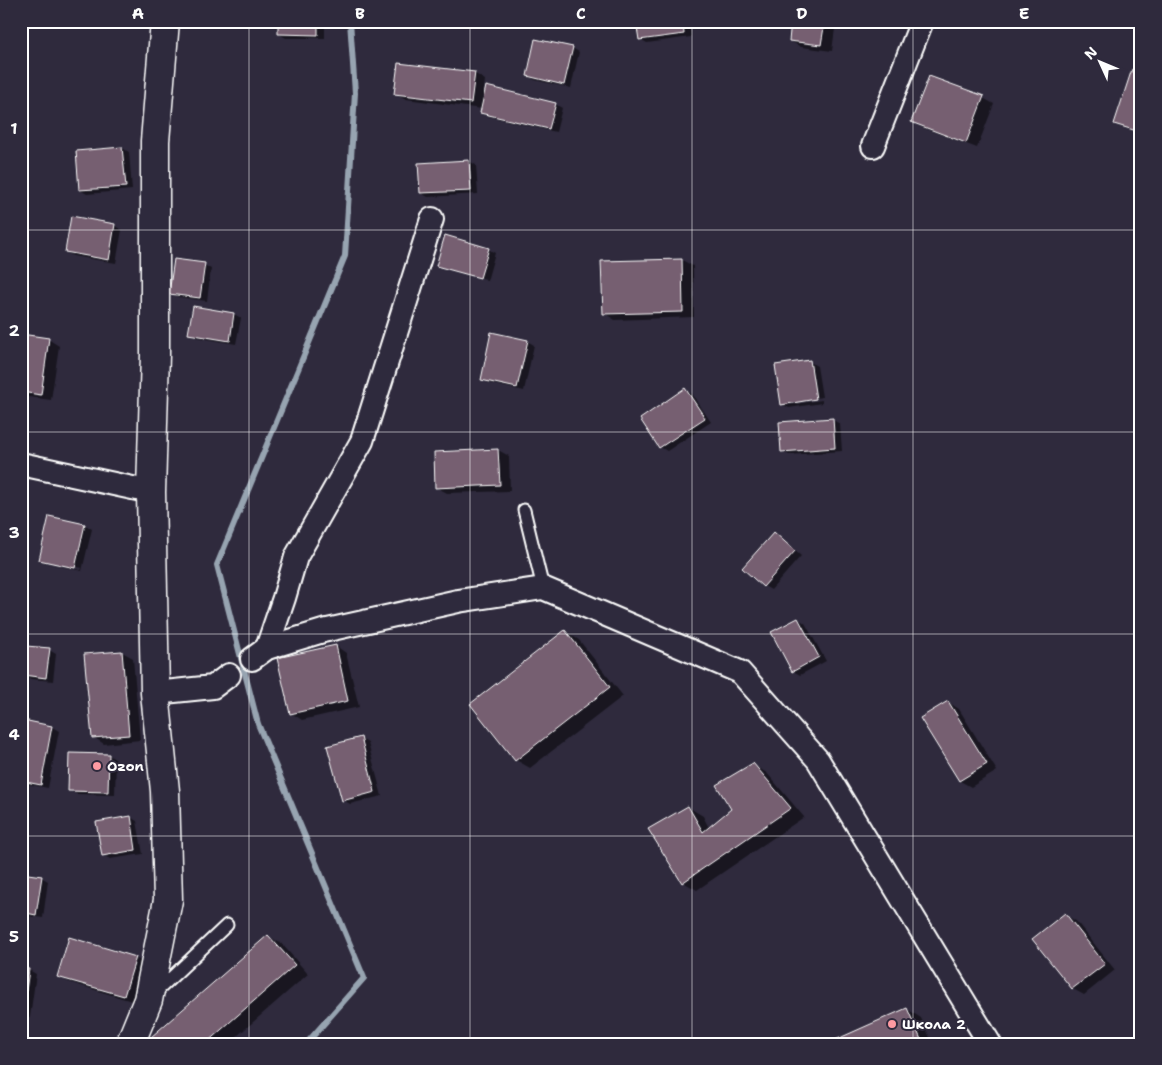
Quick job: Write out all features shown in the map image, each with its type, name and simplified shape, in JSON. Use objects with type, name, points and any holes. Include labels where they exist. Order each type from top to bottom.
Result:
[{"type":"street","points":[[130,1044],[148,1000],[168,900],[165,791],[155,693],[150,492],[155,354],[156,141],[165,21]]},
{"type":"street","points":[[873,146],[922,21]]},
{"type":"street","points":[[432,219],[362,441],[296,557],[284,598],[259,653],[323,631],[458,601],[543,588],[740,672],[818,760],[990,1044]]},
{"type":"street","points":[[21,464],[150,492]]},
{"type":"street","points":[[155,693],[212,687],[229,675]]},
{"type":"lane","points":[[524,510],[543,588]]},
{"type":"lane","points":[[148,1000],[227,925]]},
{"type":"building","points":[[278,21],[318,21],[318,35],[278,34]]},
{"type":"building","points":[[636,21],[683,21],[684,34],[639,40]]},
{"type":"building","points":[[791,21],[825,21],[821,45],[789,41]]},
{"type":"building","points":[[535,39],[573,47],[564,85],[527,76]]},
{"type":"building","points":[[398,63],[475,72],[471,103],[394,94]]},
{"type":"building","points":[[1132,69],[1141,72],[1140,132],[1114,124]]},
{"type":"building","points":[[929,76],[984,96],[966,143],[911,122]]},
{"type":"building","points":[[486,86],[556,103],[549,129],[480,113]]},
{"type":"building","points":[[122,147],[126,187],[79,190],[76,151]]},
{"type":"building","points":[[469,160],[471,191],[420,193],[418,163]]},
{"type":"building","points":[[71,216],[115,224],[109,260],[65,252]]},
{"type":"building","points":[[445,235],[489,248],[480,278],[436,266]]},
{"type":"building","points":[[174,259],[205,263],[200,298],[169,294]]},
{"type":"building","points":[[682,259],[683,312],[603,314],[601,261]]},
{"type":"building","points":[[193,306],[234,313],[230,341],[188,334]]},
{"type":"building","points":[[491,332],[528,340],[517,388],[481,380]]},
{"type":"building","points":[[21,334],[49,338],[41,395],[21,392]]},
{"type":"building","points":[[810,360],[816,399],[781,405],[775,365]]},
{"type":"building","points":[[685,388],[705,418],[659,448],[640,419]]},
{"type":"building","points":[[833,418],[835,448],[781,452],[779,422]]},
{"type":"building","points":[[498,449],[500,485],[435,488],[434,452]]},
{"type":"building","points":[[49,516],[85,524],[75,568],[39,560]]},
{"type":"building","points":[[774,532],[795,551],[763,587],[742,568]]},
{"type":"building","points":[[798,618],[819,657],[792,672],[771,632]]},
{"type":"building","points":[[565,630],[610,687],[515,761],[470,704]]},
{"type":"building","points":[[336,645],[348,701],[290,714],[277,658]]},
{"type":"building","points":[[26,646],[50,648],[46,678],[23,675]]},
{"type":"building","points":[[122,651],[129,735],[92,738],[84,654]]},
{"type":"building","points":[[948,701],[987,764],[959,781],[920,718]]},
{"type":"building","points":[[23,720],[52,726],[41,785],[21,781],[21,727]]},
{"type":"building","points":[[361,737],[375,792],[342,801],[327,746]]},
{"type":"building","points":[[69,753],[109,754],[108,792],[68,791]]},
{"type":"building","points":[[753,763],[791,808],[682,883],[648,829],[688,806],[703,832],[731,809],[716,785]]},
{"type":"building","points":[[131,816],[136,850],[102,856],[96,822]]},
{"type":"building","points":[[21,873],[42,876],[36,915],[21,912]]},
{"type":"building","points":[[1065,913],[1105,964],[1072,989],[1032,939]]},
{"type":"building","points":[[268,935],[295,965],[205,1044],[143,1044]]},
{"type":"building","points":[[69,937],[136,957],[124,996],[57,977]]},
{"type":"building","points":[[21,968],[29,969],[23,1013],[21,1013]]},
{"type":"building","name":"Школа 2","points":[[907,1008],[923,1044],[836,1044],[835,1040]]},
{"type":"waterway","points":[[306,1044],[364,978],[258,724],[217,565],[345,256],[355,93],[350,21]]},
{"type":"place","name":"Ozon","points":[[97,766]]},
{"type":"place","name":"Школа 2","points":[[892,1024]]}]
